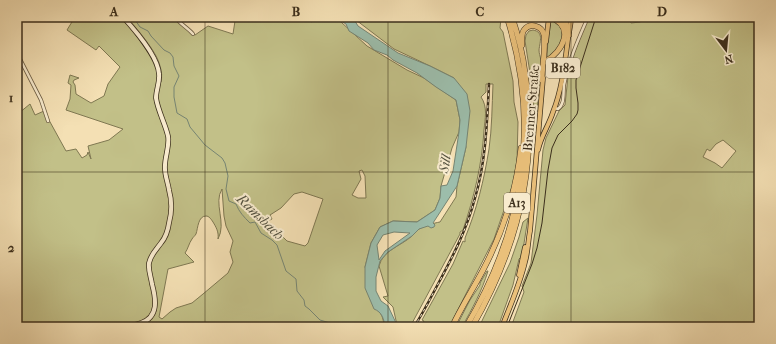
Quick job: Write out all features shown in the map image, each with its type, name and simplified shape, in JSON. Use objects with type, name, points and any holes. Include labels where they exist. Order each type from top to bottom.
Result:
[{"type":"highway","name":"A13","points":[[466,327],[498,262],[512,222],[522,174],[525,122],[521,78],[515,44],[507,17]]},
{"type":"highway","name":"A13","points":[[475,327],[505,259],[516,225],[525,181],[529,120],[526,79],[512,17]]},
{"type":"highway","points":[[549,17],[557,18],[566,23],[568,35]]},
{"type":"highway","points":[[545,62],[556,54],[564,40],[563,26],[557,18]]},
{"type":"highway","points":[[521,52],[524,30],[531,26],[539,27],[544,36],[542,80]]},
{"type":"highway","name":"A13","points":[[452,327],[498,239],[514,190],[525,122]]},
{"type":"highway","name":"A13","points":[[472,327],[490,292]]},
{"type":"main road","points":[[122,17],[142,40],[159,68],[160,78],[156,98],[168,140],[165,167],[171,197],[171,214],[168,230],[164,239],[151,256],[149,268],[155,299],[154,309],[146,321],[137,325],[123,327]]},
{"type":"main road","name":"Brenner Straße","points":[[536,160],[542,80],[549,17]]},
{"type":"main road","name":"B182","points":[[550,120],[555,108],[563,72],[571,17]]},
{"type":"main road","points":[[539,118],[544,123],[550,120]]},
{"type":"main road","name":"Brenner Straße","points":[[536,160],[543,136],[550,120]]},
{"type":"main road","name":"B182","points":[[502,327],[513,299],[525,247],[531,213],[536,160]]},
{"type":"street","points":[[175,17],[179,23],[188,28],[193,34]]},
{"type":"street","points":[[555,108],[558,109],[562,104],[574,48],[588,17]]},
{"type":"street","points":[[632,18],[640,20],[644,17]]},
{"type":"street","points":[[17,56],[41,100],[48,120]]},
{"type":"shaded area","points":[[75,17],[120,17],[133,31],[155,63],[158,71],[157,82],[161,82],[161,70],[155,54],[126,17],[174,17],[195,35],[208,26],[233,34],[235,21],[233,17],[308,17],[311,22],[320,17],[332,17],[341,22],[367,46],[407,70],[424,78],[456,100],[460,120],[459,132],[452,148],[441,186],[440,198],[435,210],[417,222],[393,221],[380,227],[371,243],[365,267],[385,327],[17,327],[17,112],[19,113],[30,104],[35,115],[44,111],[66,151],[76,149],[82,158],[87,155],[88,152],[91,159],[88,146],[109,140],[123,129],[66,110],[70,99],[71,85],[68,83],[70,75],[79,78],[73,82],[75,85],[76,94],[91,103],[104,96],[108,84],[120,67],[99,46],[96,50],[67,30]],"holes":[[[362,170],[365,176],[366,198],[358,198],[352,195],[361,179],[359,171]],[[222,189],[226,226],[233,241],[230,252],[233,262],[228,273],[192,303],[176,308],[162,319],[159,317],[168,269],[194,262],[185,253],[196,234],[201,218],[206,216],[211,219],[217,230],[218,239],[221,226],[220,195]],[[302,192],[323,199],[308,243],[305,246],[287,241],[282,236],[267,230],[263,223],[272,219],[270,215],[281,208],[294,194]]]},
{"type":"shaded area","points":[[334,17],[352,17],[358,26],[398,53],[454,78],[467,94],[470,111],[466,147],[457,186],[433,223],[435,225],[434,227],[431,228],[428,226],[419,229],[412,236],[388,252],[380,261],[376,277],[376,291],[381,301],[388,306],[397,327],[385,327],[382,316],[374,309],[365,288],[365,267],[371,243],[380,227],[393,221],[417,222],[435,210],[440,198],[441,186],[447,185],[453,171],[460,120],[456,100],[417,73],[393,60],[387,55],[374,50],[368,43],[349,31],[346,24]],"holes":[[[394,232],[410,233],[385,251],[379,260],[377,245],[383,235]]]},
{"type":"shaded area","points":[[352,17],[501,18],[500,28],[503,32],[513,81],[514,102],[518,122],[517,161],[513,184],[494,239],[449,327],[421,327],[424,321],[422,320],[453,264],[463,241],[465,242],[465,238],[477,205],[489,149],[493,84],[486,84],[486,92],[481,97],[485,105],[486,113],[483,143],[474,193],[463,230],[460,232],[410,327],[397,327],[393,307],[383,297],[388,296],[379,266],[384,256],[388,252],[408,240],[419,229],[440,222],[456,197],[466,147],[454,78],[394,49]]},
{"type":"shaded area","points":[[588,17],[629,17],[631,23],[640,22],[647,17],[759,17],[759,327],[511,327],[524,292],[522,286],[531,263],[543,150],[546,138],[559,111],[565,105],[569,67]],"holes":[[[723,140],[736,151],[722,168],[703,157],[707,149],[710,151],[716,144]]]},
{"type":"shaded area","points":[[551,20],[557,23],[562,30],[562,39],[558,48],[547,59],[548,38]]},
{"type":"shaded area","points":[[533,30],[540,35],[539,53],[541,60],[537,112],[534,112],[533,92],[525,41],[526,35],[529,31]]},
{"type":"shaded area","points":[[528,218],[522,256],[519,259],[513,285],[498,327],[479,327],[510,263],[523,222]]},
{"type":"shaded area","points":[[487,271],[480,293],[466,320],[462,327],[456,327],[470,300]]},
{"type":"waterway","name":"Ramsbach","points":[[133,17],[140,27],[148,31],[164,50],[170,53],[173,57],[174,66],[179,76],[174,87],[177,113],[187,119],[190,127],[205,145],[222,158],[225,163],[228,176],[226,189],[229,201],[236,204],[240,212],[250,223],[255,222],[261,233],[277,245],[286,271],[296,279],[297,291],[304,300],[305,306],[320,320],[330,323],[330,327]]},
{"type":"tram line","points":[[507,327],[537,248],[542,223],[552,148],[558,135],[577,114],[578,103],[576,80],[596,17]]},
{"type":"railway","points":[[414,327],[454,253],[472,209],[479,184],[484,156],[489,84]]},
{"type":"water label","name":"Sill","points":[[445,164]]}]
